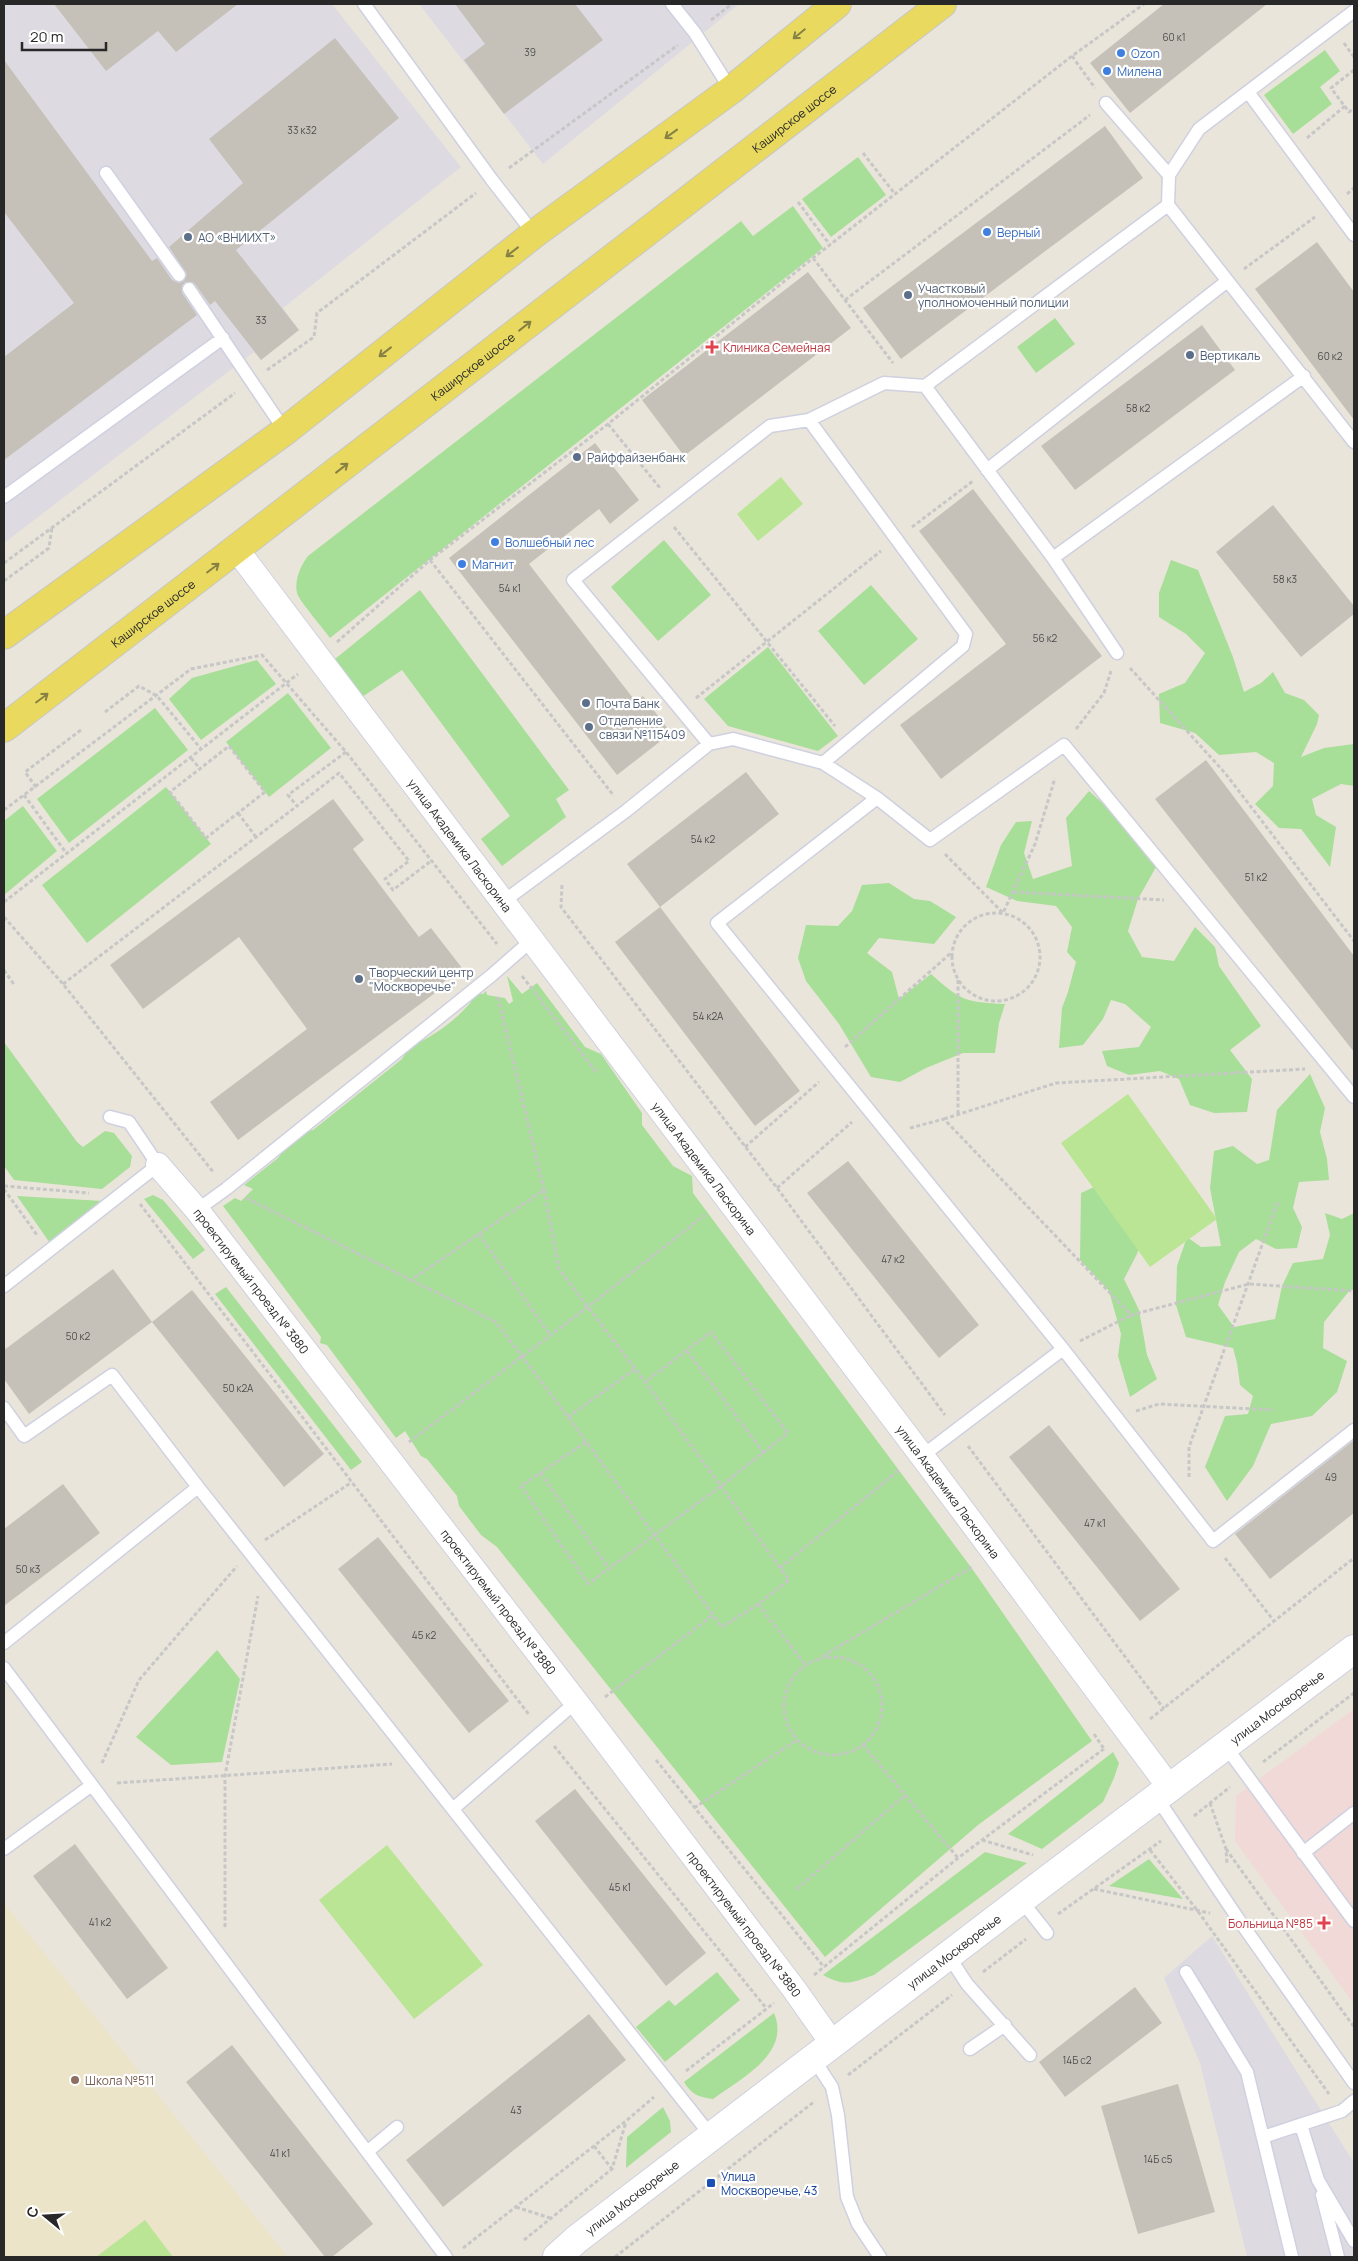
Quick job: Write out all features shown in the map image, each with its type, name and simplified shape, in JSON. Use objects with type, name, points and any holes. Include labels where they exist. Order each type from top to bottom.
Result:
[{"type":"main road","name":"Каширское шоссе","points":[[4,728],[942,4]]},
{"type":"main road","points":[[4,635],[285,431],[534,234],[731,90],[834,5]]},
{"type":"main road","name":"улица Москворечье","points":[[557,2257],[577,2239],[948,1955],[1354,1650]]},
{"type":"street","name":"улица Академика Ласкорина","points":[[237,550],[922,1456],[1127,1733],[1163,1793]]},
{"type":"street","name":"проектируемый проезд № 3880","points":[[158,1165],[196,1210],[576,1702],[794,1989],[822,2051]]},
{"type":"lane","points":[[364,4],[492,180],[534,234]]},
{"type":"lane","points":[[672,4],[695,33],[731,90]]},
{"type":"lane","points":[[1354,10],[1199,129],[1169,175],[1168,205],[1226,282],[1304,376],[1354,442]]},
{"type":"lane","points":[[1248,92],[1354,235]]},
{"type":"lane","points":[[1106,102],[1169,175]]},
{"type":"lane","points":[[106,173],[179,275]]},
{"type":"lane","points":[[708,744],[573,580],[770,426],[809,420],[884,383],[925,386],[1168,205]]},
{"type":"lane","points":[[987,470],[1226,282]]},
{"type":"lane","points":[[189,289],[285,431]]},
{"type":"lane","points":[[4,497],[223,338]]},
{"type":"lane","points":[[1053,558],[1304,376]]},
{"type":"lane","points":[[925,386],[1053,558],[1117,653]]},
{"type":"lane","points":[[809,420],[966,634],[963,646],[822,763]]},
{"type":"lane","points":[[504,902],[626,810],[708,744],[733,739],[822,763],[878,798],[930,840],[1064,745],[1331,1067],[1354,1098]]},
{"type":"lane","points":[[878,798],[717,923],[1063,1349],[1212,1541],[1354,1430]]},
{"type":"lane","points":[[196,1210],[226,1189],[492,975],[532,940]]},
{"type":"lane","points":[[4,1286],[158,1165],[129,1122],[110,1117]]},
{"type":"lane","points":[[922,1456],[1063,1349]]},
{"type":"lane","points":[[4,1408],[24,1436],[112,1375],[249,1552],[454,1808],[712,2137]]},
{"type":"lane","points":[[4,1643],[198,1487]]},
{"type":"lane","points":[[4,1668],[446,2257]]},
{"type":"lane","points":[[454,1808],[576,1702]]},
{"type":"lane","points":[[1226,1747],[1245,1776],[1353,1916]]},
{"type":"lane","points":[[4,1848],[92,1785]]},
{"type":"lane","points":[[1163,1793],[1178,1828],[1230,1907],[1354,2083]]},
{"type":"lane","points":[[1303,1853],[1354,1813]]},
{"type":"lane","points":[[1021,1900],[1045,1930]]},
{"type":"lane","points":[[948,1955],[967,1984],[1030,2055]]},
{"type":"lane","points":[[1186,1972],[1247,2072],[1292,2257]]},
{"type":"lane","points":[[970,2049],[1005,2025]]},
{"type":"lane","points":[[822,2051],[838,2115],[847,2197],[858,2224],[880,2257]]},
{"type":"lane","points":[[1263,2137],[1342,2110],[1354,2101]]},
{"type":"lane","points":[[1301,2125],[1318,2180],[1338,2257]]},
{"type":"lane","points":[[367,2152],[397,2127]]},
{"type":"lane","points":[[1318,2180],[1354,2241]]},
{"type":"path","points":[[4,563],[251,381],[314,337],[317,313],[492,180],[695,33],[732,4]]},
{"type":"path","points":[[4,902],[318,659],[430,560],[608,424],[830,245],[1072,56],[1144,4]]},
{"type":"path","points":[[845,300],[1106,102],[1072,56]]},
{"type":"path","points":[[1354,70],[1330,88],[1349,112],[1354,108]]},
{"type":"path","points":[[1291,151],[1345,106]]},
{"type":"path","points":[[863,153],[895,194]]},
{"type":"path","points":[[1226,282],[1354,188]]},
{"type":"path","points":[[798,202],[830,245]]},
{"type":"path","points":[[814,258],[910,386]]},
{"type":"path","points":[[608,424],[672,502]]},
{"type":"path","points":[[680,711],[897,538],[987,470]]},
{"type":"path","points":[[661,511],[848,742]]},
{"type":"path","points":[[4,581],[48,548],[53,526]]},
{"type":"path","points":[[430,560],[626,810]]},
{"type":"path","points":[[1003,913],[1035,844],[1064,745],[1104,693],[1117,653],[1226,773],[1354,941]]},
{"type":"path","points":[[4,810],[191,669],[262,655],[346,752],[510,960]]},
{"type":"path","points":[[105,712],[139,686],[157,696],[202,750]]},
{"type":"path","points":[[36,787],[25,772],[81,730]]},
{"type":"path","points":[[229,746],[265,792],[238,813],[206,838],[170,792],[229,746]]},
{"type":"path","points":[[297,806],[288,795],[346,752]]},
{"type":"path","points":[[191,758],[200,768]]},
{"type":"path","points":[[63,984],[339,773],[409,861],[386,879],[393,890],[431,862]]},
{"type":"path","points":[[24,795],[67,854]]},
{"type":"path","points":[[238,813],[256,837]]},
{"type":"path","points":[[930,840],[1003,913]]},
{"type":"path","points":[[564,880],[560,888],[561,907],[777,1188],[1164,1709]]},
{"type":"path","points":[[1013,892],[1194,902]]},
{"type":"path","points":[[1003,913],[1017,918],[1029,928],[1037,940],[1040,955],[1038,970],[1031,983],[1020,994],[1007,1000],[993,1001],[979,997],[967,990],[958,979],[953,966],[953,952],[957,938],[964,926],[976,918],[989,914],[1003,913]]},
{"type":"path","points":[[4,917],[63,984],[226,1189],[496,1322],[722,1627],[758,1604],[789,1580],[635,1369],[559,1269],[544,1190],[492,975]]},
{"type":"path","points":[[745,1147],[953,952]]},
{"type":"path","points":[[4,970],[15,986]]},
{"type":"path","points":[[958,979],[958,1114]]},
{"type":"path","points":[[888,1134],[944,1119],[1056,1083],[1331,1067]]},
{"type":"path","points":[[777,1188],[867,1108]]},
{"type":"path","points":[[944,1119],[1131,1316]]},
{"type":"path","points":[[4,1186],[124,1192],[352,1482],[543,1732],[766,2008]]},
{"type":"path","points":[[4,1190],[49,1251]]},
{"type":"path","points":[[411,1280],[544,1190]]},
{"type":"path","points":[[1189,1511],[1189,1446],[1278,1201]]},
{"type":"path","points":[[408,1443],[705,1214]]},
{"type":"path","points":[[479,1234],[550,1335]]},
{"type":"path","points":[[1063,1349],[1131,1316],[1249,1284],[1354,1291]]},
{"type":"path","points":[[586,1442],[521,1486],[588,1584],[788,1434],[711,1332],[644,1382]]},
{"type":"path","points":[[686,1351],[764,1453]]},
{"type":"path","points":[[568,1417],[635,1369]]},
{"type":"path","points":[[1116,1417],[1159,1404],[1273,1410]]},
{"type":"path","points":[[780,1568],[901,1468]]},
{"type":"path","points":[[540,1474],[609,1568]]},
{"type":"path","points":[[352,1482],[249,1552],[139,1680],[92,1785],[417,1763]]},
{"type":"path","points":[[1212,1541],[1274,1622]]},
{"type":"path","points":[[1127,1733],[1164,1709],[1354,1558]]},
{"type":"path","points":[[820,1657],[836,1656],[852,1660],[866,1668],[876,1681],[882,1696],[882,1713],[877,1729],[863,1745],[853,1751],[837,1756],[820,1754],[805,1747],[797,1740],[785,1722],[783,1705],[786,1689],[793,1675],[805,1664],[976,1565]]},
{"type":"path","points":[[225,1963],[226,1776],[263,1569]]},
{"type":"path","points":[[758,1604],[805,1664]]},
{"type":"path","points":[[606,1697],[713,1615]]},
{"type":"path","points":[[616,2257],[832,2087],[967,1984],[1045,1930],[1094,1889],[1150,1850],[1354,1693]]},
{"type":"path","points":[[694,1808],[797,1740]]},
{"type":"path","points":[[863,1745],[958,1858]]},
{"type":"path","points":[[797,1889],[905,1795]]},
{"type":"path","points":[[1210,1802],[1226,1849],[1230,1907]]},
{"type":"path","points":[[982,1840],[1034,1856]]},
{"type":"path","points":[[1226,1849],[1354,2027]]},
{"type":"path","points":[[1150,1850],[1197,1910],[1342,2110]]},
{"type":"path","points":[[1094,1889],[1284,1929]]},
{"type":"path","points":[[524,2240],[612,2169],[626,2121]]},
{"type":"path","points":[[594,2146],[612,2169]]},
{"type":"path","points":[[516,2206],[551,2218]]},
{"type":"shaded area","name":"АО «ВНИИХТ»","points":[[4,4],[332,4],[461,167],[283,308],[299,330],[261,360],[254,352],[4,543]]},
{"type":"shaded area","points":[[419,4],[739,4],[543,164]]},
{"type":"shaded area","name":"Больница №85","points":[[1354,1709],[1354,2004],[1235,1841],[1236,1796]]},
{"type":"shaded area","name":"Школа №511","points":[[4,1903],[288,2257],[4,2257]]},
{"type":"shaded area","points":[[1212,1936],[1354,2163],[1354,2257],[1247,2257],[1200,2063],[1164,1978]]},
{"type":"green space","points":[[1325,50],[1340,71],[1320,87],[1332,104],[1293,134],[1264,95]]},
{"type":"green space","points":[[858,157],[886,195],[831,237],[802,199]]},
{"type":"green space","points":[[793,206],[823,248],[330,638],[297,593],[296,583],[308,556],[741,221],[753,236]]},
{"type":"green space","points":[[1055,318],[1075,344],[1036,373],[1017,347]]},
{"type":"green space","points":[[781,477],[803,504],[758,541],[737,514]]},
{"type":"green space","points":[[664,540],[711,595],[658,641],[611,587]]},
{"type":"green space","points":[[1171,560],[1198,570],[1233,657],[1244,692],[1261,683],[1273,672],[1285,693],[1304,700],[1319,715],[1317,724],[1301,757],[1324,748],[1354,744],[1354,786],[1341,784],[1312,799],[1316,815],[1336,827],[1330,867],[1301,829],[1279,828],[1255,804],[1273,786],[1274,763],[1256,752],[1219,755],[1195,733],[1160,723],[1159,694],[1185,683],[1205,653],[1186,634],[1159,617],[1159,593]]},
{"type":"green space","points":[[871,585],[918,639],[864,685],[818,631]]},
{"type":"green space","points":[[420,590],[569,790],[556,799],[566,817],[502,866],[481,839],[510,816],[402,670],[362,697],[335,659]]},
{"type":"green space","points":[[768,647],[838,736],[818,751],[728,726],[704,699]]},
{"type":"green space","points":[[257,660],[276,684],[201,740],[169,699],[192,678]]},
{"type":"green space","points":[[288,693],[331,748],[269,797],[226,742]]},
{"type":"green space","points":[[155,708],[188,750],[69,843],[37,799]]},
{"type":"green space","points":[[166,787],[211,844],[87,943],[42,885]]},
{"type":"green space","points":[[1089,791],[1145,841],[1156,867],[1138,899],[1128,931],[1142,957],[1174,961],[1195,927],[1215,947],[1219,966],[1261,1026],[1230,1050],[1252,1079],[1247,1112],[1214,1113],[1190,1105],[1179,1079],[1160,1071],[1129,1075],[1107,1066],[1102,1051],[1139,1047],[1151,1027],[1125,1004],[1111,1000],[1103,1019],[1083,1045],[1059,1048],[1062,1008],[1076,962],[1067,952],[1072,927],[1056,906],[1017,901],[986,887],[1001,845],[1016,822],[1032,821],[1024,853],[1033,879],[1072,866],[1066,818]]},
{"type":"green space","points":[[23,806],[57,851],[4,895],[4,821]]},
{"type":"green space","points":[[889,883],[914,899],[930,901],[956,917],[934,944],[879,938],[867,953],[892,972],[899,999],[931,974],[950,990],[964,998],[972,1001],[1005,1004],[999,1023],[995,1053],[963,1053],[926,1068],[900,1082],[871,1077],[839,1024],[806,981],[798,958],[806,925],[838,926],[852,911],[862,885]]},
{"type":"green space","points":[[507,976],[522,994],[537,983],[585,1047],[601,1054],[642,1113],[642,1125],[673,1166],[692,1176],[693,1193],[973,1570],[1092,1741],[978,1825],[825,1957],[497,1547],[481,1535],[459,1506],[457,1496],[427,1459],[421,1456],[405,1431],[396,1438],[327,1345],[320,1343],[321,1337],[223,1206],[235,1198],[241,1201],[253,1189],[244,1185],[278,1158],[296,1133],[313,1130],[402,1059],[410,1046],[428,1038],[457,1017],[477,993],[483,994],[486,991],[487,995],[505,998],[509,1004],[513,1001]]},
{"type":"green space","points":[[4,1042],[77,1142],[83,1147],[105,1131],[114,1133],[132,1156],[130,1167],[102,1189],[14,1180],[4,1166]]},
{"type":"green space","points":[[1310,1074],[1325,1108],[1320,1132],[1327,1159],[1329,1180],[1299,1182],[1293,1208],[1302,1227],[1297,1248],[1276,1249],[1256,1239],[1239,1252],[1225,1282],[1218,1305],[1234,1327],[1275,1319],[1282,1286],[1293,1263],[1323,1259],[1330,1235],[1325,1213],[1342,1219],[1354,1213],[1354,1290],[1350,1290],[1324,1322],[1323,1348],[1347,1361],[1337,1392],[1312,1416],[1271,1424],[1253,1466],[1227,1501],[1205,1467],[1225,1416],[1248,1414],[1253,1396],[1240,1385],[1233,1348],[1186,1337],[1176,1305],[1177,1266],[1187,1237],[1201,1247],[1221,1246],[1210,1188],[1214,1151],[1233,1146],[1257,1164],[1269,1160],[1277,1110]]},
{"type":"green space","points":[[1128,1094],[1217,1219],[1150,1267],[1061,1143]]},
{"type":"green space","points":[[1105,1182],[1146,1225],[1137,1254],[1124,1279],[1139,1310],[1147,1355],[1157,1379],[1130,1397],[1118,1356],[1121,1334],[1109,1291],[1080,1260],[1081,1193]]},
{"type":"green space","points":[[153,1195],[163,1200],[205,1250],[193,1259],[144,1199]]},
{"type":"green space","points":[[17,1196],[103,1201],[50,1243]]},
{"type":"green space","points":[[226,1287],[362,1462],[351,1470],[215,1294]]},
{"type":"green space","points":[[217,1650],[240,1679],[222,1762],[171,1765],[136,1737]]},
{"type":"green space","points":[[1113,1752],[1119,1763],[1103,1802],[1042,1849],[1008,1834]]},
{"type":"green space","points":[[387,1845],[483,1965],[414,2019],[319,1900]]},
{"type":"green space","points":[[985,1852],[1027,1863],[874,1975],[859,1980],[843,1982],[823,1975]]},
{"type":"green space","points":[[1149,1859],[1183,1899],[1109,1886]]},
{"type":"green space","points":[[717,1972],[740,2000],[665,2062],[636,2027],[669,2000],[675,2006]]},
{"type":"green space","points":[[774,2013],[777,2028],[776,2041],[770,2053],[760,2064],[713,2099],[700,2096],[690,2090],[684,2082]]},
{"type":"green space","points":[[663,2107],[670,2121],[671,2132],[626,2168],[627,2137]]},
{"type":"green space","points":[[145,2220],[173,2257],[96,2257]]},
{"type":"building","points":[[54,4],[238,4],[176,52],[158,31],[106,71]]},
{"type":"building","points":[[455,4],[575,4],[603,40],[504,114],[464,60],[485,44]]},
{"type":"building","points":[[1164,4],[1267,4],[1130,113],[1090,63]]},
{"type":"building","points":[[335,38],[399,118],[236,250],[299,330],[261,360],[215,301],[210,305],[195,284],[185,282],[182,286],[182,293],[197,315],[4,460],[4,357],[74,303],[4,212],[4,60],[152,261],[157,258],[172,280],[179,283],[184,281],[187,274],[169,247],[243,183],[209,139]]},
{"type":"building","points":[[1105,126],[1143,178],[901,359],[863,308]]},
{"type":"building","points":[[1317,242],[1354,292],[1354,420],[1255,289]]},
{"type":"building","points":[[808,272],[851,328],[684,456],[642,400]]},
{"type":"building","points":[[1202,325],[1235,370],[1075,490],[1041,446]]},
{"type":"building","points":[[595,443],[639,500],[610,524],[599,509],[529,564],[636,702],[643,696],[671,733],[617,775],[449,558]]},
{"type":"building","points":[[973,489],[1102,656],[941,779],[900,725],[1006,644],[919,531]]},
{"type":"building","points":[[1273,505],[1354,606],[1354,614],[1301,657],[1216,552]]},
{"type":"building","points":[[1206,760],[1354,956],[1354,1052],[1155,799]]},
{"type":"building","points":[[746,772],[779,814],[660,907],[627,864]]},
{"type":"building","name":"Творческий центр \"Москворечье\"","points":[[333,799],[364,840],[353,849],[419,937],[431,928],[462,968],[433,990],[435,993],[238,1140],[210,1102],[307,1029],[239,937],[143,1009],[110,965]]},
{"type":"building","points":[[660,907],[800,1091],[755,1126],[615,942]]},
{"type":"building","points":[[848,1161],[979,1325],[939,1358],[807,1193]]},
{"type":"building","points":[[113,1269],[152,1322],[29,1414],[4,1379],[4,1350]]},
{"type":"building","points":[[192,1290],[324,1454],[284,1487],[152,1322]]},
{"type":"building","points":[[1049,1425],[1180,1589],[1140,1621],[1009,1457]]},
{"type":"building","points":[[1354,1440],[1354,1513],[1270,1579],[1235,1534]]},
{"type":"building","points":[[63,1484],[100,1533],[4,1606],[4,1529]]},
{"type":"building","points":[[378,1537],[509,1701],[469,1733],[338,1569]]},
{"type":"building","points":[[575,1789],[706,1953],[666,1986],[535,1821]]},
{"type":"building","points":[[75,1844],[168,1968],[127,1999],[33,1876]]},
{"type":"building","points":[[1135,1987],[1162,2023],[1065,2097],[1039,2062]]},
{"type":"building","points":[[589,2014],[626,2060],[443,2207],[406,2160]]},
{"type":"building","points":[[232,2045],[373,2224],[332,2257],[325,2257],[186,2082]]},
{"type":"building","points":[[1178,2084],[1215,2212],[1138,2234],[1101,2106]]},
{"type":"place","name":"Ozon","points":[[1121,53]]},
{"type":"place","name":"Милена","points":[[1107,71]]},
{"type":"place","name":"Верный","points":[[987,232]]},
{"type":"place","name":"АО «ВНИИХТ»","points":[[188,237]]},
{"type":"place","name":"Участковый уполномоченный полиции","points":[[908,295]]},
{"type":"place","name":"Клиника Семейная","points":[[712,347]]},
{"type":"place","name":"Вертикаль","points":[[1190,355]]},
{"type":"place","name":"Райффайзенбанк","points":[[577,457]]},
{"type":"place","name":"Волшебный лес","points":[[495,542]]},
{"type":"place","name":"Магнит","points":[[462,564]]},
{"type":"place","name":"Почта Банк","points":[[586,703]]},
{"type":"place","name":"Отделение связи №115409","points":[[589,727]]},
{"type":"place","name":"Творческий центр \"Москворечье\"","points":[[359,979]]},
{"type":"place","name":"Больница №85","points":[[1324,1923]]},
{"type":"place","name":"Школа №511","points":[[75,2080]]},
{"type":"place","name":"Улица Москворечье, 43","points":[[711,2183]]}]
